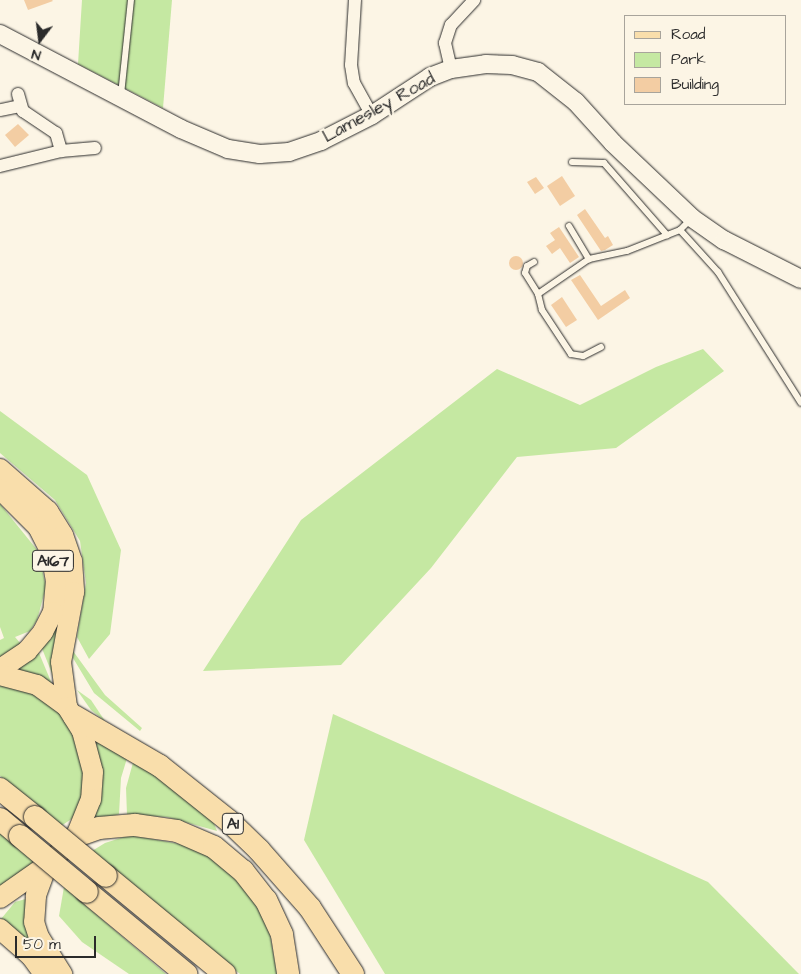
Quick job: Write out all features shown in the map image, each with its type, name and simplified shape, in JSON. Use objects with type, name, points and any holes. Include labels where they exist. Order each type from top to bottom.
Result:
[{"type":"highway","name":"A1","points":[[70,711],[160,766],[229,821],[286,879],[353,974]]},
{"type":"highway","points":[[0,789],[225,974]]},
{"type":"highway","points":[[0,820],[186,974]]},
{"type":"highway","name":"A1","points":[[76,836],[112,826],[135,824],[177,831],[214,847],[243,871],[266,900],[282,934],[288,974]]},
{"type":"main road","name":"A167","points":[[0,469],[48,511],[63,535],[72,561],[74,592],[61,662],[70,711],[88,747],[93,772],[91,799],[76,836],[47,865],[0,898]]},
{"type":"main road","name":"A167","points":[[0,489],[38,527],[51,553],[56,580],[52,612],[43,632],[27,651],[0,669]]},
{"type":"main road","name":"A167","points":[[0,675],[37,685],[70,711]]},
{"type":"main road","name":"A167","points":[[47,865],[35,901],[34,922],[39,937],[62,974]]},
{"type":"main road","points":[[0,929],[25,950],[44,974]]},
{"type":"street","points":[[355,0],[351,65],[354,83],[372,115]]},
{"type":"street","points":[[451,70],[445,43],[451,25],[474,0]]},
{"type":"street","name":"Lamesley Road","points":[[0,34],[121,97],[228,149],[260,154],[289,152],[309,145],[372,115],[430,77],[451,70],[486,64],[512,65],[538,72],[562,89],[588,115],[686,224],[732,244],[801,279]]},
{"type":"street","points":[[1,110],[19,100],[52,128],[61,152]]},
{"type":"street","points":[[0,166],[61,152],[95,148]]},
{"type":"lane","points":[[121,97],[125,85],[131,0]]},
{"type":"lane","points":[[572,162],[604,163],[666,235]]},
{"type":"lane","points":[[538,294],[589,259],[627,252],[686,224],[801,403]]},
{"type":"lane","points":[[569,226],[589,259]]},
{"type":"lane","points":[[534,262],[527,266],[524,273],[538,294],[542,310],[571,354],[583,356],[601,347]]},
{"type":"green space","points":[[82,0],[172,0],[163,108],[78,64]]},
{"type":"green space","points":[[703,349],[724,371],[616,448],[517,457],[431,568],[341,665],[203,671],[301,520],[497,369],[580,405],[656,367]]},
{"type":"green space","points":[[0,411],[87,475],[121,550],[110,634],[89,659],[77,637],[86,583],[80,541],[55,500],[0,453]]},
{"type":"green space","points":[[0,504],[38,551],[46,587],[37,620],[30,631],[15,637],[21,644],[0,657],[0,640],[4,638],[0,627]]},
{"type":"green space","points":[[67,561],[53,676],[41,646],[63,587]]},
{"type":"green space","points":[[37,650],[39,653],[52,684],[13,668]]},
{"type":"green space","points":[[73,651],[105,695],[142,728],[140,731],[94,693],[73,658]]},
{"type":"green space","points":[[0,682],[21,686],[67,718],[85,758],[84,797],[76,816],[61,826],[0,776]]},
{"type":"green space","points":[[77,690],[91,700],[105,721],[91,710]]},
{"type":"green space","points":[[333,714],[708,882],[799,974],[385,974],[304,840]]},
{"type":"green space","points":[[95,737],[128,755],[121,778],[119,814],[94,822],[102,776]]},
{"type":"green space","points":[[134,759],[213,821],[217,831],[167,817],[127,815],[126,788]]},
{"type":"green space","points":[[0,833],[34,862],[0,889]]},
{"type":"green space","points":[[130,835],[185,845],[207,855],[229,871],[249,891],[269,929],[277,974],[240,974],[92,851],[105,843]]},
{"type":"green space","points":[[64,887],[166,974],[129,974],[82,942],[59,916]]},
{"type":"green space","points":[[29,898],[51,966],[19,932],[1,919],[15,902]]},
{"type":"building","points":[[24,0],[52,0],[53,1],[28,10]]},
{"type":"building","points":[[18,124],[29,135],[15,147],[5,135]]},
{"type":"building","points":[[562,176],[575,196],[560,206],[547,186]]},
{"type":"building","points":[[536,177],[544,188],[535,194],[527,182]]},
{"type":"building","points":[[585,209],[605,238],[608,236],[613,245],[605,250],[601,251],[577,215]]},
{"type":"building","points":[[559,227],[579,257],[570,263],[560,248],[552,254],[546,246],[555,240],[550,233]]},
{"type":"building","points":[[513,256],[519,256],[523,263],[519,270],[513,270],[509,266],[509,260]]},
{"type":"building","points":[[580,275],[601,306],[625,290],[630,298],[598,320],[571,280]]},
{"type":"building","points":[[562,297],[577,320],[566,327],[551,305]]}]
